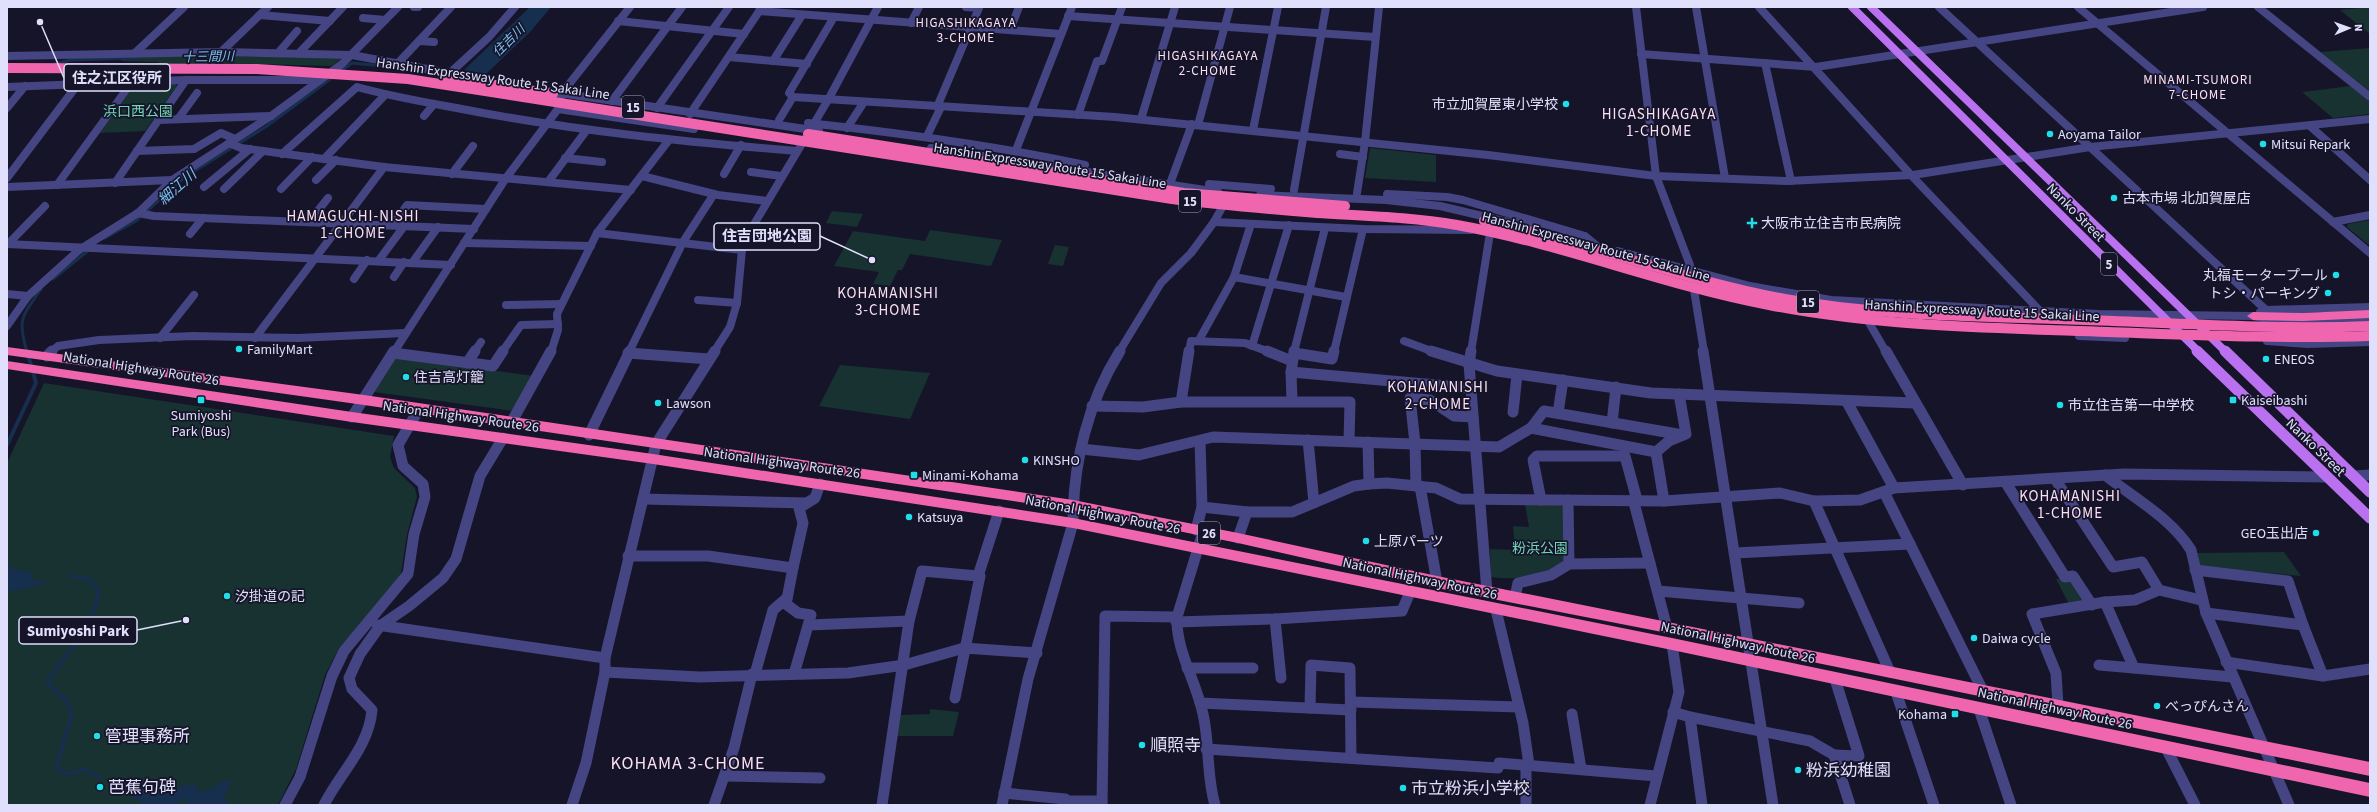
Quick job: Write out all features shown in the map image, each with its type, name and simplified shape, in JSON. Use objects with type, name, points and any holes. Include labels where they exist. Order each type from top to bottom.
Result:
[{"type":"highway","name":"Hanshin Expressway Route 15 Sakai Line","points":[[7,62],[256,61],[377,68],[444,77],[1184,192],[1411,211],[1466,218],[1517,228],[1692,278],[1827,306],[1944,315],[2224,325],[2370,326]]},
{"type":"highway","name":"Hanshin Expressway Route 15 Sakai Line","points":[[7,68],[250,68],[331,72],[408,80],[1172,199],[1241,207],[1394,218],[1451,224],[1515,236],[1671,282],[1736,298],[1803,311],[1875,320],[2011,329],[2307,337],[2370,336]]},
{"type":"highway","points":[[2253,316],[2303,317],[2370,314]]},
{"type":"highway","name":"National Highway Route 26","points":[[13,352],[364,400],[589,435],[1073,506],[1238,538],[1437,582],[1749,643],[2370,769]]},
{"type":"highway","name":"National Highway Route 26","points":[[7,366],[41,369],[408,425],[653,458],[1073,523],[1496,610],[1672,644],[2370,790]]},
{"type":"main road","name":"Nanko Street","points":[[1852,7],[2182,337],[2370,518]]},
{"type":"main road","name":"Nanko Street","points":[[1871,7],[2370,492]]},
{"type":"street","points":[[135,53],[184,7]]},
{"type":"street","points":[[220,52],[268,7]]},
{"type":"street","points":[[299,53],[343,7]]},
{"type":"street","points":[[7,326],[28,296],[48,276],[80,250],[139,213],[172,180],[271,116],[320,80],[352,55],[398,7]]},
{"type":"street","points":[[398,63],[451,7]]},
{"type":"street","points":[[450,73],[489,37],[515,7]]},
{"type":"street","points":[[352,417],[506,178],[558,109],[562,94],[630,7]]},
{"type":"street","points":[[612,101],[682,7]]},
{"type":"street","points":[[657,108],[730,7]]},
{"type":"street","points":[[572,805],[586,763],[605,672],[605,658],[628,556],[656,444],[730,327],[737,303],[742,250],[767,201],[828,100],[878,7]]},
{"type":"street","points":[[911,23],[919,7]]},
{"type":"street","points":[[927,136],[979,8],[966,7]]},
{"type":"street","points":[[1010,30],[1019,7]]},
{"type":"street","points":[[1016,150],[1072,7]]},
{"type":"street","points":[[1078,115],[1097,62],[1102,61],[1122,7]]},
{"type":"street","points":[[1141,120],[1175,7]]},
{"type":"street","points":[[1171,181],[1195,125],[1230,7]]},
{"type":"street","points":[[1253,130],[1278,7]]},
{"type":"street","points":[[1294,190],[1326,7]]},
{"type":"street","points":[[1357,193],[1365,142],[1379,7]]},
{"type":"street","points":[[1636,7],[1656,176],[1690,270],[1694,290],[1753,661],[1762,733],[1774,805]]},
{"type":"street","points":[[1696,7],[1726,178]]},
{"type":"street","points":[[1760,7],[1816,67],[1911,175],[2040,311]]},
{"type":"street","points":[[1938,7],[2266,310]]},
{"type":"street","points":[[2078,7],[2370,253]]},
{"type":"street","points":[[1641,54],[1816,67],[2203,7]]},
{"type":"street","points":[[2258,7],[2370,97]]},
{"type":"street","points":[[690,114],[761,9],[802,15],[1061,34]]},
{"type":"street","points":[[260,15],[330,21]]},
{"type":"street","points":[[773,62],[802,15]]},
{"type":"street","points":[[1068,16],[1375,37]]},
{"type":"street","points":[[792,97],[789,93],[834,17]]},
{"type":"street","points":[[363,18],[385,20]]},
{"type":"street","points":[[618,21],[744,34]]},
{"type":"street","points":[[278,53],[297,30]]},
{"type":"street","points":[[419,41],[434,42]]},
{"type":"street","points":[[7,56],[220,52],[352,55],[562,94],[729,120],[812,127],[847,128],[927,136],[1016,150],[1114,172],[1232,190],[1386,200],[1440,206],[1506,220],[1690,270],[1798,296],[1859,303],[2040,311],[2253,316],[2284,322],[2370,321]]},
{"type":"street","points":[[729,56],[773,62],[807,64]]},
{"type":"street","points":[[1765,63],[1791,181]]},
{"type":"street","points":[[7,87],[186,80],[320,80]]},
{"type":"street","points":[[115,183],[186,80]]},
{"type":"street","points":[[57,185],[132,82]]},
{"type":"street","points":[[7,178],[78,84]]},
{"type":"street","points":[[7,108],[25,86]]},
{"type":"street","points":[[282,154],[357,87],[385,95],[544,126],[669,140],[799,148]]},
{"type":"street","points":[[178,120],[197,92]]},
{"type":"street","points":[[324,159],[385,95]]},
{"type":"street","points":[[792,97],[1078,115],[1253,130],[1488,154],[1656,176],[1791,181],[1911,175],[2090,147],[2370,119]]},
{"type":"street","points":[[779,120],[792,97]]},
{"type":"street","points":[[847,128],[864,102]]},
{"type":"street","points":[[424,116],[434,104]]},
{"type":"street","points":[[558,109],[799,148],[1222,209],[1420,222],[1478,230],[1734,301],[1868,322],[2094,337],[2182,337],[2308,344],[2370,342]]},
{"type":"street","points":[[158,120],[271,116]]},
{"type":"street","points":[[729,120],[748,116],[779,120],[812,127],[1232,190],[1294,190],[1447,197],[1463,200],[1585,236],[1596,245]]},
{"type":"street","points":[[2310,126],[2370,180]]},
{"type":"street","points":[[548,182],[586,131]]},
{"type":"street","points":[[136,151],[194,149],[221,133],[241,148],[282,154],[384,167],[631,190]]},
{"type":"street","points":[[511,423],[552,348],[558,324],[557,314],[597,233],[669,140]]},
{"type":"street","points":[[724,174],[741,145]]},
{"type":"street","points":[[452,174],[473,146]]},
{"type":"street","points":[[204,187],[250,149]]},
{"type":"street","points":[[224,188],[264,151]]},
{"type":"street","points":[[1340,154],[1363,157]]},
{"type":"street","points":[[281,189],[312,158]]},
{"type":"street","points":[[565,158],[602,162]]},
{"type":"street","points":[[316,180],[336,160]]},
{"type":"street","points":[[255,338],[384,167]]},
{"type":"street","points":[[750,172],[781,176]]},
{"type":"street","points":[[642,176],[714,194],[767,201]]},
{"type":"street","points":[[7,187],[172,180]]},
{"type":"street","points":[[1232,190],[1214,222],[1191,253],[1161,283],[1110,367],[1092,406],[1081,449],[1073,506],[1073,523],[1038,653],[1026,687],[1003,799],[1065,799],[1065,801],[1102,803],[1105,616],[1126,615],[1177,619],[1275,619],[1402,611],[1410,592]]},
{"type":"street","points":[[589,435],[683,242],[714,194]]},
{"type":"street","points":[[310,222],[328,198]]},
{"type":"street","points":[[393,225],[407,205],[486,209]]},
{"type":"street","points":[[7,244],[45,206]]},
{"type":"street","points":[[139,213],[154,216],[474,229]]},
{"type":"street","points":[[2333,222],[2370,215]]},
{"type":"street","points":[[190,234],[203,218]]},
{"type":"street","points":[[1214,222],[1325,228],[1478,230]]},
{"type":"street","points":[[1199,340],[1234,277],[1251,224]]},
{"type":"street","points":[[379,260],[405,225]]},
{"type":"street","points":[[1252,346],[1289,225]]},
{"type":"street","points":[[394,277],[438,227]]},
{"type":"street","points":[[1292,401],[1291,372],[1293,357],[1325,228]]},
{"type":"street","points":[[1181,402],[1191,341],[1199,340],[1252,346],[1293,357],[1332,359],[1363,229]]},
{"type":"street","points":[[597,233],[742,250]]},
{"type":"street","points":[[1487,592],[1481,500],[1469,364],[1490,233]]},
{"type":"street","points":[[464,243],[591,246]]},
{"type":"street","points":[[7,244],[80,250],[316,257],[451,265]]},
{"type":"street","points":[[354,278],[367,260]]},
{"type":"street","points":[[1234,277],[1346,296]]},
{"type":"street","points":[[7,294],[28,296]]},
{"type":"street","points":[[160,338],[194,295]]},
{"type":"street","points":[[698,300],[737,303]]},
{"type":"street","points":[[1859,303],[1868,322],[1963,485]]},
{"type":"street","points":[[506,305],[561,304]]},
{"type":"street","points":[[2253,316],[2266,310],[2370,307]]},
{"type":"street","points":[[393,354],[493,366],[521,325],[529,323],[550,325],[558,324]]},
{"type":"street","points":[[43,356],[58,346],[99,340],[160,338],[255,338],[406,333]]},
{"type":"street","points":[[1404,341],[1469,364],[1517,375],[1530,374],[1651,393],[1847,402],[1915,403]]},
{"type":"street","points":[[467,363],[481,342]]},
{"type":"street","points":[[628,353],[710,359]]},
{"type":"street","points":[[1291,372],[1470,388]]},
{"type":"street","points":[[1513,412],[1517,375]]},
{"type":"street","points":[[1558,413],[1562,380]]},
{"type":"street","points":[[1612,423],[1616,387]]},
{"type":"street","points":[[1656,452],[1669,441],[1686,434],[1679,394]]},
{"type":"street","points":[[1437,582],[1418,486],[1410,398],[1430,400],[1454,416],[1473,417]]},
{"type":"street","points":[[1092,406],[1143,407],[1181,402],[1350,402],[1349,441]]},
{"type":"street","points":[[1847,402],[1889,490],[1910,544],[1983,691]]},
{"type":"street","points":[[324,805],[341,773],[365,741],[373,723],[372,710],[352,690],[349,678],[375,624],[394,593],[408,574],[414,534],[425,497],[423,484],[403,466],[398,455],[398,445],[408,425],[419,409]]},
{"type":"street","points":[[1081,449],[1139,455],[1213,437],[1499,446],[1531,428],[1544,411],[1683,435]]},
{"type":"street","points":[[1531,428],[1656,452]]},
{"type":"street","points":[[285,805],[300,777],[332,676],[344,651],[375,624],[443,578],[456,559],[480,476],[503,438]]},
{"type":"street","points":[[1308,440],[1314,503]]},
{"type":"street","points":[[1200,441],[1202,507],[1199,548],[1177,619],[1180,648],[1200,703],[1206,731],[1208,786],[1215,805]]},
{"type":"street","points":[[1368,442],[1369,484]]},
{"type":"street","points":[[1656,452],[1664,501]]},
{"type":"street","points":[[1541,500],[1534,460],[1537,456],[1625,456],[1650,563],[1668,628]]},
{"type":"street","points":[[2354,476],[2370,475]]},
{"type":"street","points":[[1202,507],[1247,512],[1285,513],[1314,503],[1354,486],[1387,483],[1436,488],[1460,499],[1481,500],[1664,501],[1788,493],[1814,501],[1860,500],[1889,490],[2105,476],[2327,477]]},
{"type":"street","points":[[2105,476],[2178,534],[2190,550],[2201,600],[2206,614],[2272,770],[2289,805]]},
{"type":"street","points":[[2055,479],[2113,567],[2142,562],[2159,590]]},
{"type":"street","points":[[2006,483],[2065,576],[2074,576],[2092,605]]},
{"type":"street","points":[[794,674],[811,615],[798,613],[786,604],[803,523],[799,508],[815,498],[820,484]]},
{"type":"street","points":[[643,499],[808,503]]},
{"type":"street","points":[[1568,500],[1569,564]]},
{"type":"street","points":[[1814,501],[1890,672]]},
{"type":"street","points":[[955,698],[964,648],[980,576],[978,576],[999,511]]},
{"type":"street","points":[[1238,538],[1247,512]]},
{"type":"street","points":[[1735,553],[1910,544]]},
{"type":"street","points":[[628,556],[708,556],[794,568]]},
{"type":"street","points":[[1516,597],[1518,583],[1551,575],[1569,564],[1650,563]]},
{"type":"street","points":[[2195,570],[2288,581],[2324,676]]},
{"type":"street","points":[[882,805],[904,665],[909,621],[922,571],[978,576]]},
{"type":"street","points":[[2058,706],[2056,672],[2032,614],[2105,602],[2135,600],[2159,590],[2201,600]]},
{"type":"street","points":[[1658,591],[1799,603]]},
{"type":"street","points":[[714,805],[734,748],[753,674],[773,610],[788,598]]},
{"type":"street","points":[[2105,602],[2134,668]]},
{"type":"street","points":[[1496,610],[1519,707],[1528,765],[1526,805]]},
{"type":"street","points":[[2206,614],[2304,625]]},
{"type":"street","points":[[1275,619],[1281,678]]},
{"type":"street","points":[[809,625],[909,621]]},
{"type":"street","points":[[375,624],[605,658]]},
{"type":"street","points":[[1650,805],[1656,776],[1679,692],[1672,644]]},
{"type":"street","points":[[605,672],[700,677],[753,674],[848,673],[904,665],[964,648],[1028,651],[1038,653]]},
{"type":"street","points":[[2226,662],[2324,676],[2370,669]]},
{"type":"street","points":[[1310,708],[1311,666],[1350,668],[1351,758]]},
{"type":"street","points":[[2099,666],[2232,677]]},
{"type":"street","points":[[1187,668],[1253,668]]},
{"type":"street","points":[[1673,712],[1762,733],[1810,741],[1834,755],[1859,756],[1835,679]]},
{"type":"street","points":[[1896,692],[1934,805]]},
{"type":"street","points":[[1200,703],[1310,708],[1351,706],[1519,707]]},
{"type":"street","points":[[1979,709],[2012,805]]},
{"type":"street","points":[[1572,714],[1581,769]]},
{"type":"street","points":[[1690,717],[1702,805]]},
{"type":"street","points":[[2166,748],[2195,805]]},
{"type":"street","points":[[1206,749],[1498,768],[1498,763],[1656,776]]},
{"type":"street","points":[[1834,755],[1850,805]]},
{"type":"street","points":[[725,776],[820,778]]},
{"type":"green space","points":[[2369,7],[2370,34],[2340,10]]},
{"type":"green space","points":[[2370,48],[2370,92],[2320,52]]},
{"type":"green space","points":[[127,54],[342,58],[332,66],[214,63],[208,70],[169,70],[163,78],[153,78],[153,70],[159,62],[121,61]]},
{"type":"green space","name":"浜口西公園","points":[[174,83],[177,86],[145,131],[100,133],[133,88],[139,85]]},
{"type":"green space","points":[[2351,86],[2370,102],[2370,114],[2333,118],[2302,92]]},
{"type":"green space","points":[[1370,148],[1436,155],[1436,182],[1365,178]]},
{"type":"green space","points":[[832,211],[863,214],[857,227],[826,223]]},
{"type":"green space","points":[[2370,220],[2370,246],[2347,227],[2348,224]]},
{"type":"green space","points":[[930,230],[1002,240],[991,266],[910,254],[902,270],[898,270],[890,286],[873,284],[879,272],[834,266],[853,231],[925,241]]},
{"type":"green space","points":[[1055,245],[1069,247],[1063,266],[1048,264]]},
{"type":"green space","points":[[396,357],[534,376],[513,411],[374,392]]},
{"type":"green space","points":[[840,365],[930,373],[910,419],[819,406]]},
{"type":"green space","points":[[44,383],[394,436],[390,457],[394,468],[415,488],[417,497],[407,535],[401,574],[390,593],[339,648],[325,675],[296,769],[278,805],[7,805],[7,463]]},
{"type":"green space","name":"粉浜公園","points":[[1525,504],[1559,504],[1564,508],[1564,564],[1547,572],[1520,578],[1491,577],[1490,549],[1515,550],[1513,526],[1529,527]]},
{"type":"green space","points":[[2284,552],[2301,576],[2199,566],[2197,553]]},
{"type":"green space","points":[[2072,578],[2089,603],[2069,604],[2056,579]]},
{"type":"green space","points":[[930,709],[959,712],[953,736],[897,736],[900,715],[930,714]]},
{"type":"water","name":"住吉川","points":[[530,7],[551,7],[531,31],[486,74],[464,70]]},
{"type":"water","points":[[7,565],[14,570],[31,572],[33,580],[47,582],[46,584],[7,592]]},
{"type":"water","points":[[156,780],[161,785],[169,783],[174,789],[186,785],[196,785],[198,790],[202,791],[208,791],[214,788],[222,781],[233,781],[224,796],[228,805],[186,805],[187,800],[185,798],[175,805],[159,803],[143,805],[140,801],[131,798],[129,793],[134,786],[140,783]]},
{"type":"waterway","name":"十三間川","points":[[54,64],[71,60],[139,58]]},
{"type":"waterway","name":"細江川","points":[[339,72],[352,63],[394,67]]},
{"type":"waterway","name":"細江川","points":[[460,73],[472,75],[476,72]]},
{"type":"waterway","name":"細江川","points":[[105,238],[136,221],[185,177],[267,126],[333,77]]},
{"type":"waterway","name":"細江川","points":[[53,279],[89,250]]},
{"type":"waterway","name":"細江川","points":[[27,352],[22,332],[23,318],[29,306],[41,289]]},
{"type":"waterway","name":"細江川","points":[[7,445],[36,383],[27,351]]},
{"type":"waterway","points":[[71,576],[90,579],[98,590],[96,606],[82,633]]},
{"type":"waterway","points":[[76,643],[48,680],[48,684],[67,701],[72,714],[57,764],[61,772],[71,774],[84,769],[100,777]]},
{"type":"place","name":"住之江区役所","points":[[40,22]]},
{"type":"place","name":"市立加賀屋東小学校","points":[[1566,104]]},
{"type":"place","name":"Aoyama Tailor","points":[[2050,134]]},
{"type":"place","name":"Mitsui Repark","points":[[2263,144]]},
{"type":"place","name":"古本市場 北加賀屋店","points":[[2114,198]]},
{"type":"place","name":"大阪市立住吉市民病院","points":[[1752,223]]},
{"type":"place","name":"住吉団地公園","points":[[872,260]]},
{"type":"place","name":"丸福モータープール","points":[[2336,275]]},
{"type":"place","name":"トシ・パーキング","points":[[2328,293]]},
{"type":"place","name":"FamilyMart","points":[[239,349]]},
{"type":"place","name":"ENEOS","points":[[2266,359]]},
{"type":"place","name":"住吉高灯籠","points":[[406,377]]},
{"type":"place","name":"Sumiyoshi Park (Bus)","points":[[201,400]]},
{"type":"place","name":"Kaiseibashi","points":[[2233,400]]},
{"type":"place","name":"Lawson","points":[[658,403]]},
{"type":"place","name":"市立住吉第一中学校","points":[[2060,405]]},
{"type":"place","name":"KINSHO","points":[[1025,460]]},
{"type":"place","name":"Minami-Kohama","points":[[914,475]]},
{"type":"place","name":"Katsuya","points":[[909,517]]},
{"type":"place","name":"GEO玉出店","points":[[2316,533]]},
{"type":"place","name":"上原パーツ","points":[[1366,541]]},
{"type":"place","name":"汐掛道の記","points":[[227,596]]},
{"type":"place","name":"Sumiyoshi Park","points":[[186,620]]},
{"type":"place","name":"Daiwa cycle","points":[[1974,638]]},
{"type":"place","name":"べっぴんさん","points":[[2157,706]]},
{"type":"place","name":"Kohama","points":[[1955,714]]},
{"type":"place","name":"管理事務所","points":[[97,736]]},
{"type":"place","name":"順照寺","points":[[1142,745]]},
{"type":"place","name":"粉浜幼稚園","points":[[1798,770]]},
{"type":"place","name":"芭蕉句碑","points":[[100,787]]},
{"type":"place","name":"市立粉浜小学校","points":[[1403,788]]},
{"type":"district","name":"HIGASHIKAGAYA 3-CHOME","points":[[966,30]]},
{"type":"district","name":"HIGASHIKAGAYA 2-CHOME","points":[[1208,62]]},
{"type":"district","name":"MINAMI-TSUMORI 7-CHOME","points":[[2198,86]]},
{"type":"district","name":"HIGASHIKAGAYA 1-CHOME","points":[[1659,122]]},
{"type":"district","name":"HAMAGUCHI-NISHI 1-CHOME","points":[[353,224]]},
{"type":"district","name":"KOHAMANISHI 3-CHOME","points":[[888,302]]},
{"type":"district","name":"KOHAMANISHI 2-CHOME","points":[[1438,396]]},
{"type":"district","name":"KOHAMANISHI 1-CHOME","points":[[2070,504]]},
{"type":"district","name":"KOHAMA 3-CHOME","points":[[688,763]]}]
